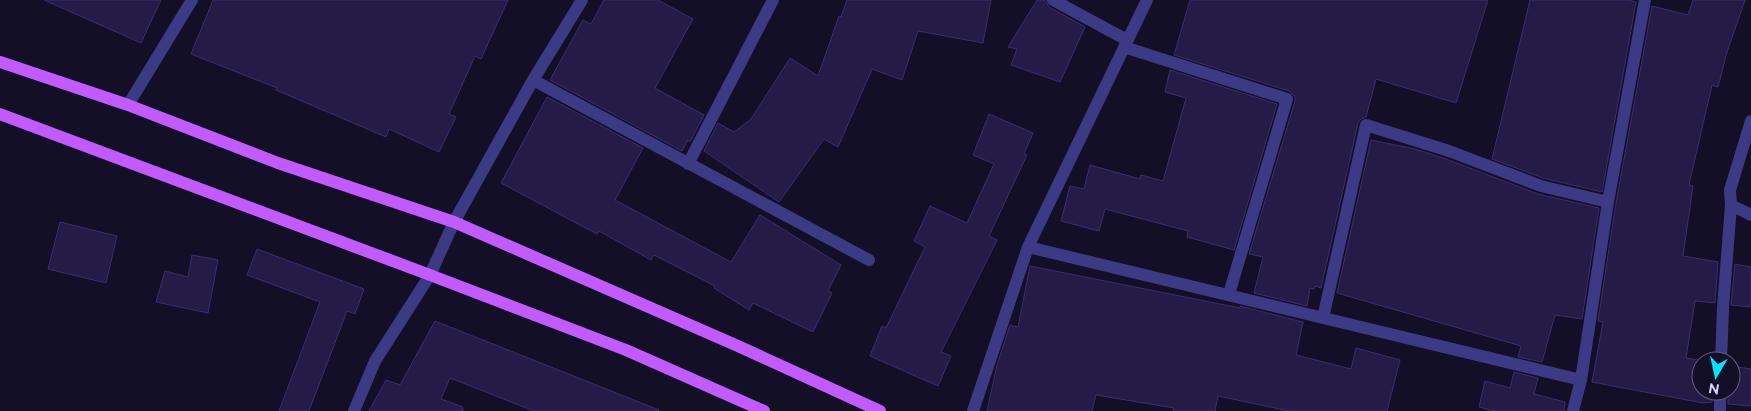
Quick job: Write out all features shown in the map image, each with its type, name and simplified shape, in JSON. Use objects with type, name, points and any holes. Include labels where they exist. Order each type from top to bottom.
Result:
[{"type":"main road","points":[[0,62],[128,105],[278,164],[454,222],[738,346],[880,411]]},
{"type":"main road","points":[[0,114],[626,350],[764,411]]},
{"type":"street","points":[[128,105],[192,0]]},
{"type":"street","points":[[354,411],[375,361],[430,275],[454,222],[533,80],[582,0]]},
{"type":"street","points":[[688,164],[773,0]]},
{"type":"street","points":[[1052,0],[1126,44],[1287,99],[1229,294]]},
{"type":"street","points":[[973,411],[1028,247],[1147,0]]},
{"type":"street","points":[[1573,411],[1581,380],[1608,202],[1645,0]]},
{"type":"street","points":[[533,80],[869,260]]},
{"type":"street","points":[[1721,351],[1731,205],[1730,190],[1751,121]]},
{"type":"street","points":[[1323,318],[1366,125],[1449,152],[1541,186],[1608,202]]},
{"type":"street","points":[[1731,205],[1751,215]]},
{"type":"street","points":[[1028,247],[1581,380]]},
{"type":"building","points":[[44,0],[161,0],[141,43]]},
{"type":"building","points":[[213,0],[508,0],[481,59],[475,56],[449,114],[456,117],[439,152],[389,129],[386,137],[276,90],[277,88],[191,54]]},
{"type":"building","points":[[604,0],[658,0],[693,19],[655,88],[704,115],[690,142],[688,140],[682,151],[550,80],[583,20],[591,24]]},
{"type":"building","points":[[847,0],[991,0],[983,43],[918,31],[902,80],[872,69],[838,147],[824,139],[779,202],[704,151],[718,123],[734,132],[751,119],[790,58],[818,76],[839,16],[841,17]]},
{"type":"building","points":[[1037,0],[1045,0],[1049,7],[1085,27],[1060,82],[1011,65],[1017,49],[1008,47]]},
{"type":"building","points":[[1190,0],[1488,0],[1456,103],[1376,79],[1366,117],[1358,123],[1321,288],[1315,286],[1314,289],[1310,288],[1307,306],[1254,293],[1263,257],[1249,254],[1295,97],[1289,91],[1174,55]]},
{"type":"building","points":[[1530,0],[1629,0],[1636,2],[1602,192],[1543,178],[1492,159]]},
{"type":"building","points":[[1693,0],[1745,0],[1727,52],[1718,87],[1712,85],[1689,185],[1693,186],[1683,256],[1718,262],[1715,303],[1695,301],[1686,358],[1691,359],[1691,401],[1592,382],[1603,322],[1598,321],[1616,203],[1652,6],[1688,15]]},
{"type":"building","points":[[1170,70],[1277,104],[1234,250],[1187,237],[1188,231],[1105,209],[1099,231],[1061,221],[1070,186],[1084,189],[1090,165],[1140,179],[1141,175],[1163,181],[1186,98],[1165,92]]},
{"type":"building","points":[[547,97],[643,148],[615,200],[731,262],[760,215],[841,265],[828,291],[832,293],[813,332],[753,303],[749,310],[714,288],[715,286],[654,255],[651,260],[599,231],[597,234],[501,183]]},
{"type":"building","points":[[989,114],[1033,133],[1024,154],[1027,155],[989,236],[997,240],[941,352],[951,356],[938,386],[870,356],[882,326],[886,328],[925,247],[914,241],[930,206],[967,223],[994,164],[973,155]]},
{"type":"building","points":[[1371,140],[1415,149],[1446,159],[1538,194],[1599,208],[1582,319],[1555,315],[1542,362],[1518,357],[1521,346],[1337,293]]},
{"type":"building","points":[[60,222],[117,236],[106,283],[48,269]]},
{"type":"building","points":[[257,249],[364,289],[355,314],[347,311],[309,411],[279,411],[320,302],[247,275]]},
{"type":"building","points":[[192,255],[218,260],[208,313],[156,302],[165,271],[188,277]]},
{"type":"building","points":[[1735,264],[1751,267],[1751,307],[1731,305]]},
{"type":"building","points":[[1030,266],[1240,308],[1240,306],[1303,322],[1296,355],[1351,369],[1356,348],[1400,360],[1387,411],[1289,411],[1218,396],[1215,411],[1173,411],[1174,408],[1096,395],[1092,411],[987,411],[997,365],[1010,325],[1018,327]]},
{"type":"building","points":[[435,321],[659,410],[534,411],[450,378],[441,399],[463,407],[463,411],[369,411],[386,380],[400,385]]},
{"type":"building","points":[[1741,368],[1751,369],[1751,406],[1728,404],[1728,401],[1741,401]]},
{"type":"building","points":[[1514,372],[1538,378],[1534,394],[1565,402],[1564,411],[1495,411],[1479,407],[1485,381],[1510,388]]},
{"type":"building","points":[[1692,401],[1712,401],[1703,403]]}]
